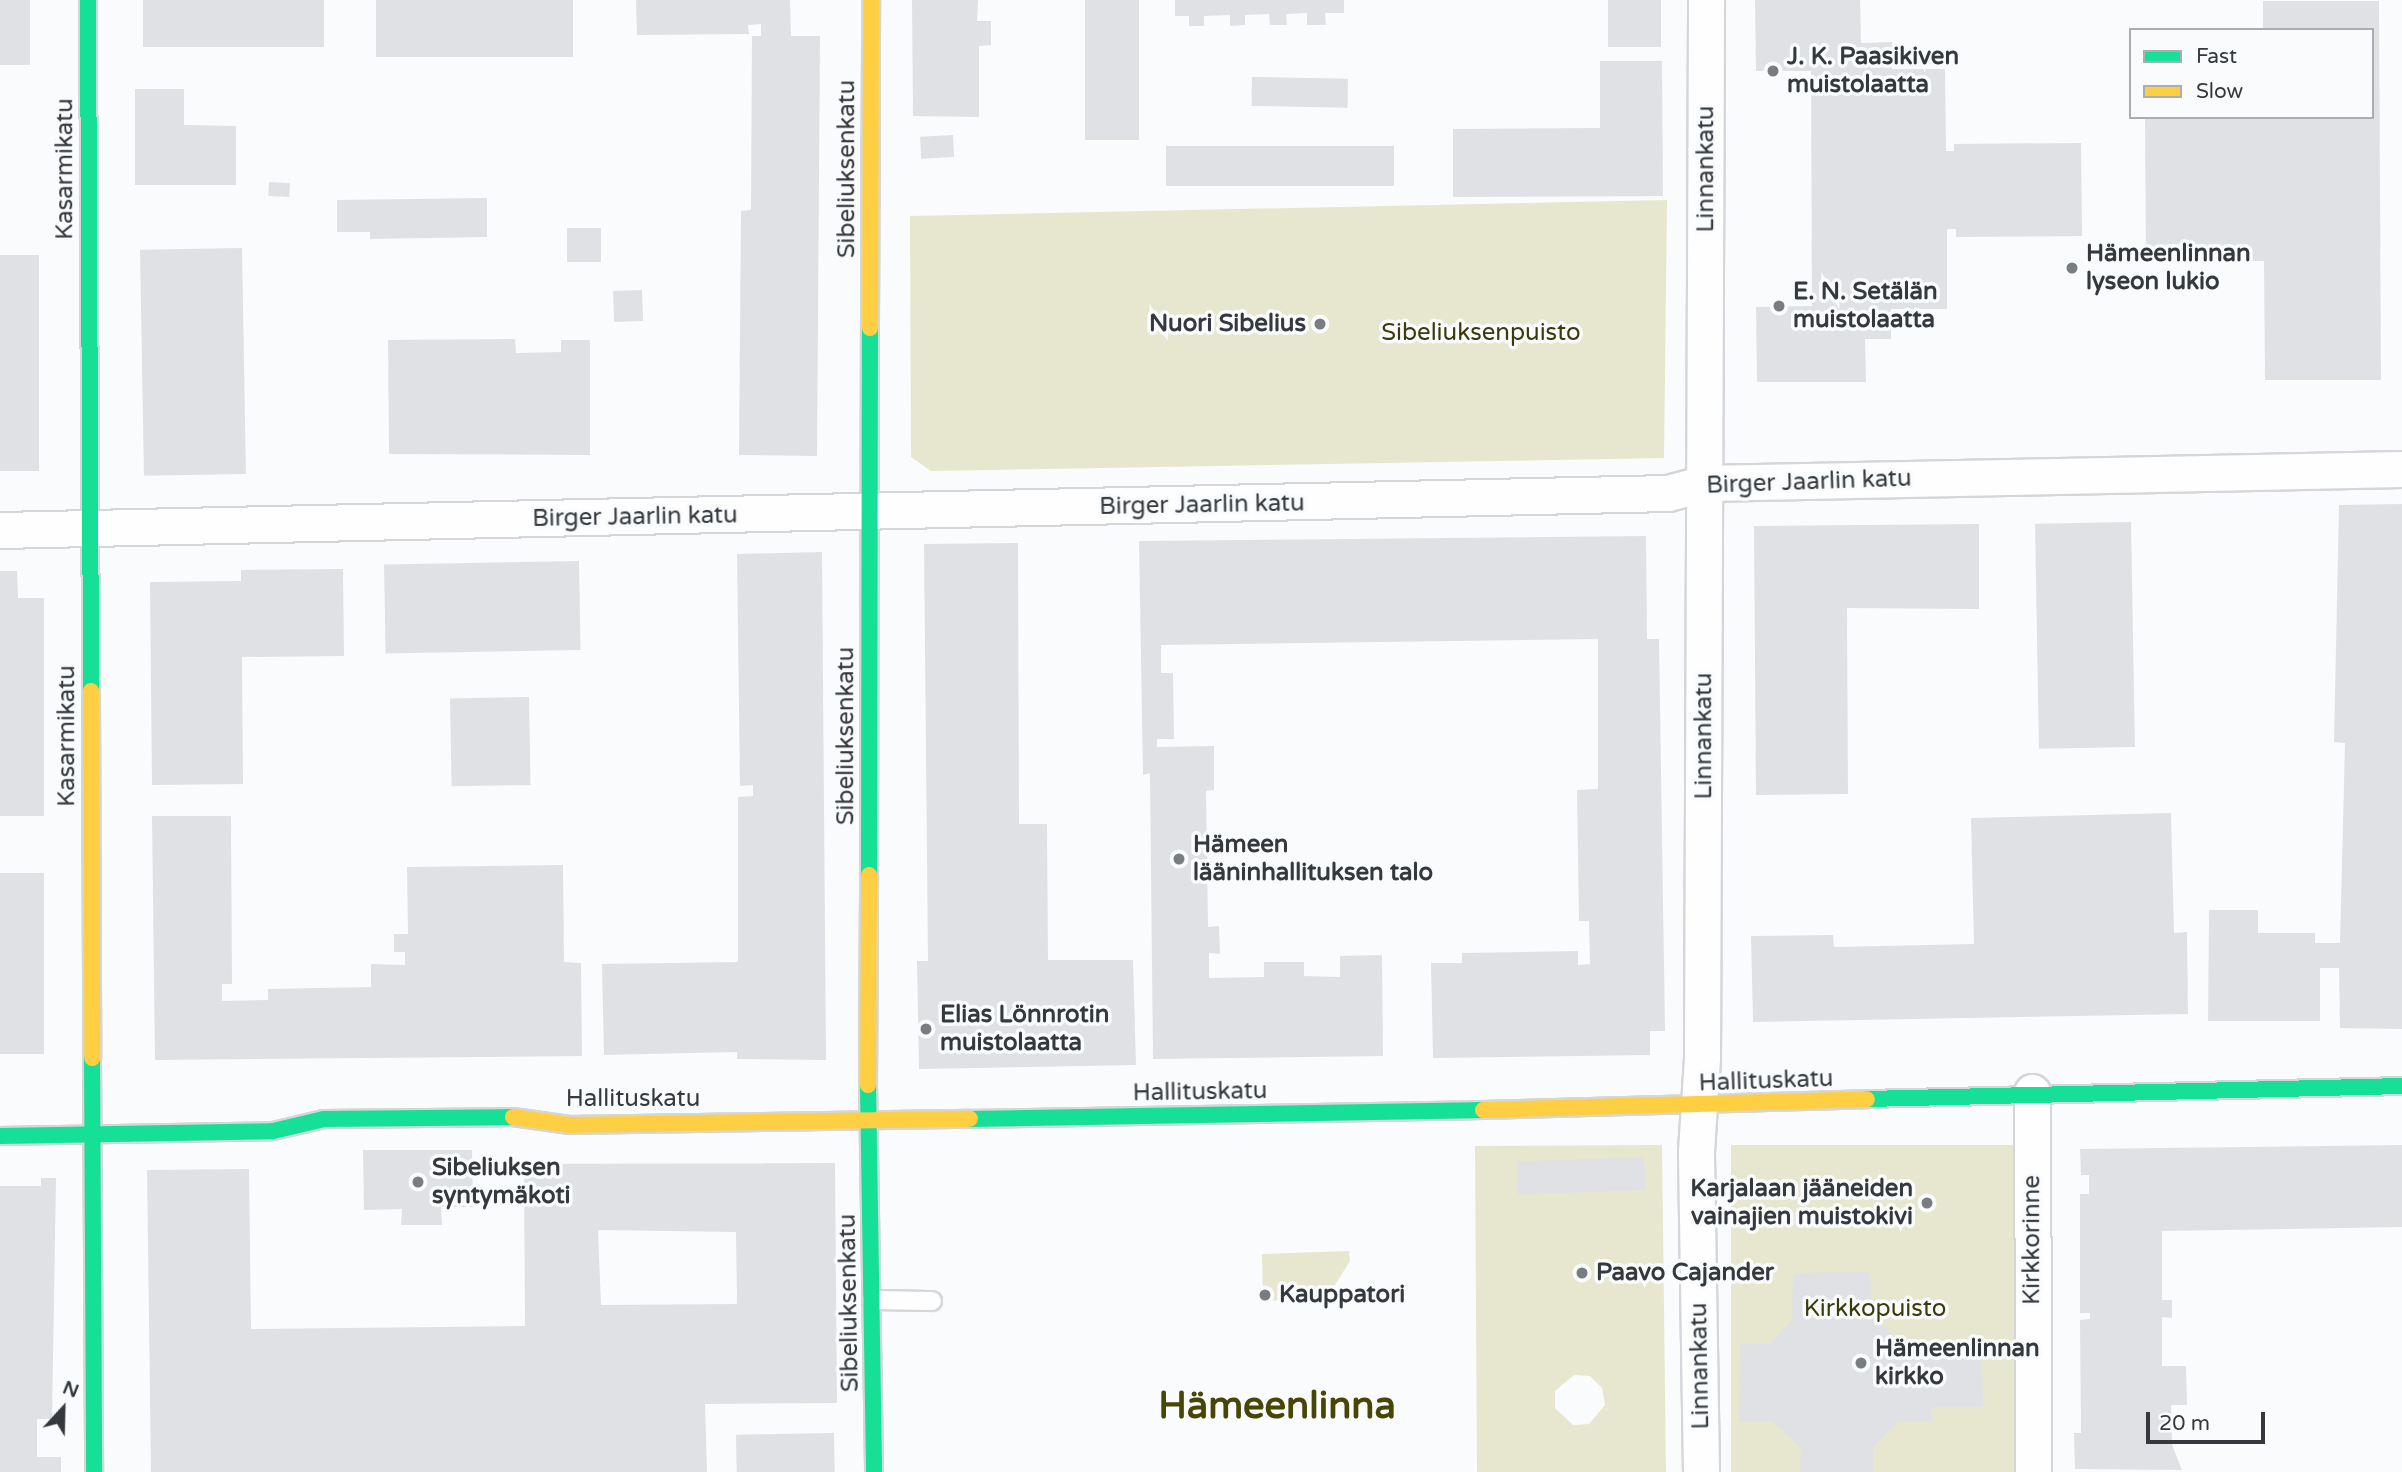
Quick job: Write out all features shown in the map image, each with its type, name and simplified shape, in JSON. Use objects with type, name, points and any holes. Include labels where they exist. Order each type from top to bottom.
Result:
[{"type":"street","name":"Kasarmikatu","points":[[88,0],[94,1472]]},
{"type":"street","name":"Sibeliuksenkatu","points":[[871,0],[868,1120],[874,1472]]},
{"type":"street","name":"Linnankatu","points":[[1702,1472],[1700,1107],[1706,0]]},
{"type":"street","name":"Birger Jaarlin katu","points":[[0,530],[869,513],[1668,493],[1705,483],[2402,469]]},
{"type":"street","name":"Hallituskatu","points":[[0,1136],[273,1130],[324,1119],[513,1117],[569,1125],[1700,1107],[2032,1093],[2402,1086]]},
{"type":"street","name":"Kirkkorinne","points":[[2032,1093],[2032,1472]]},
{"type":"lane","points":[[872,1300],[932,1301]]},
{"type":"green space","name":"Sibeliuksenpuisto","points":[[1667,200],[1664,458],[931,471],[911,457],[910,216]]},
{"type":"green space","points":[[1662,1145],[1666,1472],[1477,1472],[1475,1146]],"holes":[[[1574,1375],[1590,1376],[1602,1388],[1605,1405],[1589,1424],[1573,1425],[1555,1408],[1555,1391]]]},
{"type":"green space","name":"Kirkkopuisto","points":[[1731,1145],[2020,1145],[2020,1472],[1731,1472]]},
{"type":"green space","points":[[1349,1251],[1350,1261],[1326,1299],[1263,1301],[1262,1254]]},
{"type":"building","points":[[0,0],[30,0],[30,65],[0,65]]},
{"type":"building","points":[[143,0],[324,0],[324,47],[143,47]]},
{"type":"building","points":[[376,0],[573,0],[573,57],[376,57]]},
{"type":"building","points":[[636,0],[790,0],[791,36],[820,36],[817,456],[739,455],[741,211],[751,210],[752,36],[761,36],[761,24],[748,25],[749,34],[637,35]]},
{"type":"building","points":[[912,0],[978,0],[977,21],[991,21],[991,45],[979,46],[979,117],[913,116]]},
{"type":"building","points":[[1085,0],[1139,0],[1139,140],[1085,140]]},
{"type":"building","points":[[1175,0],[1344,0],[1344,13],[1325,13],[1326,25],[1307,25],[1307,13],[1286,14],[1287,25],[1270,25],[1269,14],[1245,15],[1245,25],[1230,26],[1230,15],[1204,16],[1204,26],[1189,26],[1189,16],[1175,16]]},
{"type":"building","points":[[1608,0],[1661,0],[1661,47],[1608,47]]},
{"type":"building","points":[[1755,0],[1860,0],[1861,43],[1892,42],[1892,69],[1945,69],[1946,151],[1954,151],[1954,144],[2081,143],[2082,236],[1956,237],[1956,229],[1947,229],[1947,309],[1891,309],[1891,339],[1865,339],[1866,382],[1757,382],[1756,307],[1812,306],[1811,71],[1756,71]]},
{"type":"building","points":[[2263,1],[2379,1],[2381,380],[2265,380],[2264,261],[2146,261],[2145,119],[2374,119],[2374,28],[2263,28]]},
{"type":"building","points":[[1600,61],[1662,61],[1663,196],[1453,197],[1453,129],[1600,128]]},
{"type":"building","points":[[1252,77],[1348,79],[1347,108],[1251,106]]},
{"type":"building","points":[[135,89],[184,89],[184,125],[236,126],[236,185],[135,185]]},
{"type":"building","points":[[953,135],[954,157],[921,159],[920,137]]},
{"type":"building","points":[[1166,146],[1394,146],[1394,186],[1166,186]]},
{"type":"building","points":[[269,182],[290,183],[289,197],[268,196]]},
{"type":"building","points":[[487,198],[487,237],[370,239],[370,232],[337,232],[337,200]]},
{"type":"building","points":[[567,228],[601,228],[601,262],[567,262]]},
{"type":"building","points":[[242,248],[246,474],[144,476],[140,250]]},
{"type":"building","points":[[0,255],[39,255],[39,471],[0,471]]},
{"type":"building","points":[[642,290],[643,321],[614,322],[613,291]]},
{"type":"building","points":[[515,339],[516,353],[561,352],[561,340],[590,340],[590,455],[389,454],[388,340]]},
{"type":"building","points":[[2402,504],[2402,1029],[2340,1028],[2339,968],[2320,968],[2320,1021],[2208,1021],[2209,910],[2258,910],[2258,933],[2315,933],[2315,943],[2340,943],[2345,743],[2334,742],[2339,505]]},
{"type":"building","points":[[2131,522],[2135,747],[2039,749],[2035,524]]},
{"type":"building","points":[[1979,524],[1979,609],[1847,608],[1848,794],[1756,795],[1754,526]]},
{"type":"building","points":[[1646,536],[1647,639],[1659,639],[1665,1031],[1650,1031],[1650,1055],[1433,1058],[1431,963],[1462,963],[1462,953],[1578,951],[1578,965],[1590,964],[1589,921],[1579,921],[1577,790],[1598,789],[1598,639],[1161,645],[1161,673],[1173,673],[1174,739],[1157,739],[1157,747],[1214,746],[1214,790],[1206,791],[1208,927],[1219,926],[1220,954],[1209,953],[1209,978],[1264,977],[1264,962],[1304,962],[1304,976],[1340,977],[1340,956],[1382,955],[1383,1056],[1153,1059],[1150,773],[1143,775],[1139,541]]},
{"type":"building","points":[[1018,543],[1019,824],[1047,824],[1048,960],[1133,960],[1136,1065],[919,1069],[917,961],[928,961],[924,544]]},
{"type":"building","points":[[822,552],[826,1060],[737,1059],[737,1052],[604,1055],[602,964],[738,962],[738,797],[753,796],[753,785],[740,786],[737,554]]},
{"type":"building","points":[[579,561],[581,650],[386,653],[384,564]]},
{"type":"building","points":[[343,569],[344,656],[242,657],[243,784],[152,785],[150,582],[241,581],[241,570]]},
{"type":"building","points":[[0,571],[17,571],[18,598],[44,598],[44,816],[0,816]]},
{"type":"building","points":[[529,697],[531,785],[452,786],[450,698]]},
{"type":"building","points":[[2171,813],[2174,933],[2187,932],[2188,1014],[1753,1022],[1751,936],[1833,935],[1834,947],[1974,944],[1971,818]]},
{"type":"building","points":[[152,816],[231,816],[232,984],[222,984],[222,1001],[268,1000],[268,989],[371,987],[371,964],[405,965],[405,952],[394,952],[394,934],[408,934],[407,867],[563,865],[564,962],[581,963],[582,1056],[155,1060]]},
{"type":"building","points":[[0,873],[44,873],[44,1054],[0,1054]]},
{"type":"building","points":[[2402,1145],[2402,1227],[2162,1231],[2162,1300],[2172,1300],[2172,1318],[2162,1317],[2162,1366],[2186,1366],[2187,1405],[2171,1405],[2172,1445],[2182,1470],[2075,1469],[2074,1433],[2081,1433],[2080,1320],[2090,1319],[2090,1313],[2080,1313],[2080,1194],[2089,1194],[2089,1175],[2081,1175],[2080,1149]]},
{"type":"building","name":"Sibeliuksen syntymäkoti","points":[[363,1150],[472,1150],[473,1207],[441,1207],[442,1225],[401,1225],[402,1209],[364,1210]]},
{"type":"building","points":[[1644,1157],[1645,1190],[1518,1194],[1517,1161]]},
{"type":"building","points":[[835,1163],[837,1403],[705,1404],[707,1472],[151,1472],[147,1170],[249,1169],[251,1329],[525,1326],[524,1164]],"holes":[[[598,1230],[736,1232],[737,1304],[601,1305]]]},
{"type":"building","points":[[41,1178],[56,1178],[52,1419],[37,1419],[37,1457],[61,1457],[61,1472],[0,1472],[0,1186],[41,1186]]},
{"type":"building","name":"Hämeenlinnan kirkko","points":[[1870,1272],[1872,1315],[1898,1340],[1930,1339],[1930,1349],[1982,1349],[1983,1407],[1931,1407],[1932,1421],[1899,1422],[1873,1447],[1873,1472],[1800,1472],[1801,1448],[1772,1421],[1739,1422],[1740,1344],[1770,1344],[1792,1320],[1793,1273]]},
{"type":"building","points":[[834,1433],[835,1472],[737,1472],[736,1435]]},
{"type":"traffic: fast","points":[[88,0],[91,691]]},
{"type":"traffic: fast","points":[[869,875],[870,328]]},
{"type":"traffic: fast","points":[[92,1058],[94,1472]]},
{"type":"traffic: fast","points":[[868,1085],[874,1472]]},
{"type":"traffic: fast","points":[[1867,1099],[2402,1086]]},
{"type":"traffic: fast","points":[[970,1119],[1483,1110]]},
{"type":"traffic: fast","points":[[0,1136],[273,1131],[324,1119],[513,1117]]},
{"type":"traffic: slow","points":[[870,328],[871,0]]},
{"type":"traffic: slow","points":[[91,691],[92,1058]]},
{"type":"traffic: slow","points":[[868,1085],[869,875]]},
{"type":"traffic: slow","points":[[1483,1110],[1867,1099]]},
{"type":"traffic: slow","points":[[513,1117],[569,1125],[970,1119]]},
{"type":"place","name":"J. K. Paasikiven muistolaatta","points":[[1773,71]]},
{"type":"place","name":"Hämeenlinnan lyseon lukio","points":[[2072,268]]},
{"type":"place","name":"E. N. Setälän muistolaatta","points":[[1779,306]]},
{"type":"place","name":"Nuori Sibelius","points":[[1320,324]]},
{"type":"place","name":"Hämeen lääninhallituksen talo","points":[[1179,859]]},
{"type":"place","name":"Elias Lönnrotin muistolaatta","points":[[926,1029]]},
{"type":"place","name":"Sibeliuksen syntymäkoti","points":[[418,1182]]},
{"type":"place","name":"Karjalaan jääneiden vainajien muistokivi","points":[[1927,1203]]},
{"type":"place","name":"Paavo Cajander","points":[[1582,1273]]},
{"type":"place","name":"Kauppatori","points":[[1265,1295]]},
{"type":"place","name":"Hämeenlinnan kirkko","points":[[1861,1363]]},
{"type":"district","name":"Hämeenlinna","points":[[1277,1407]]}]
